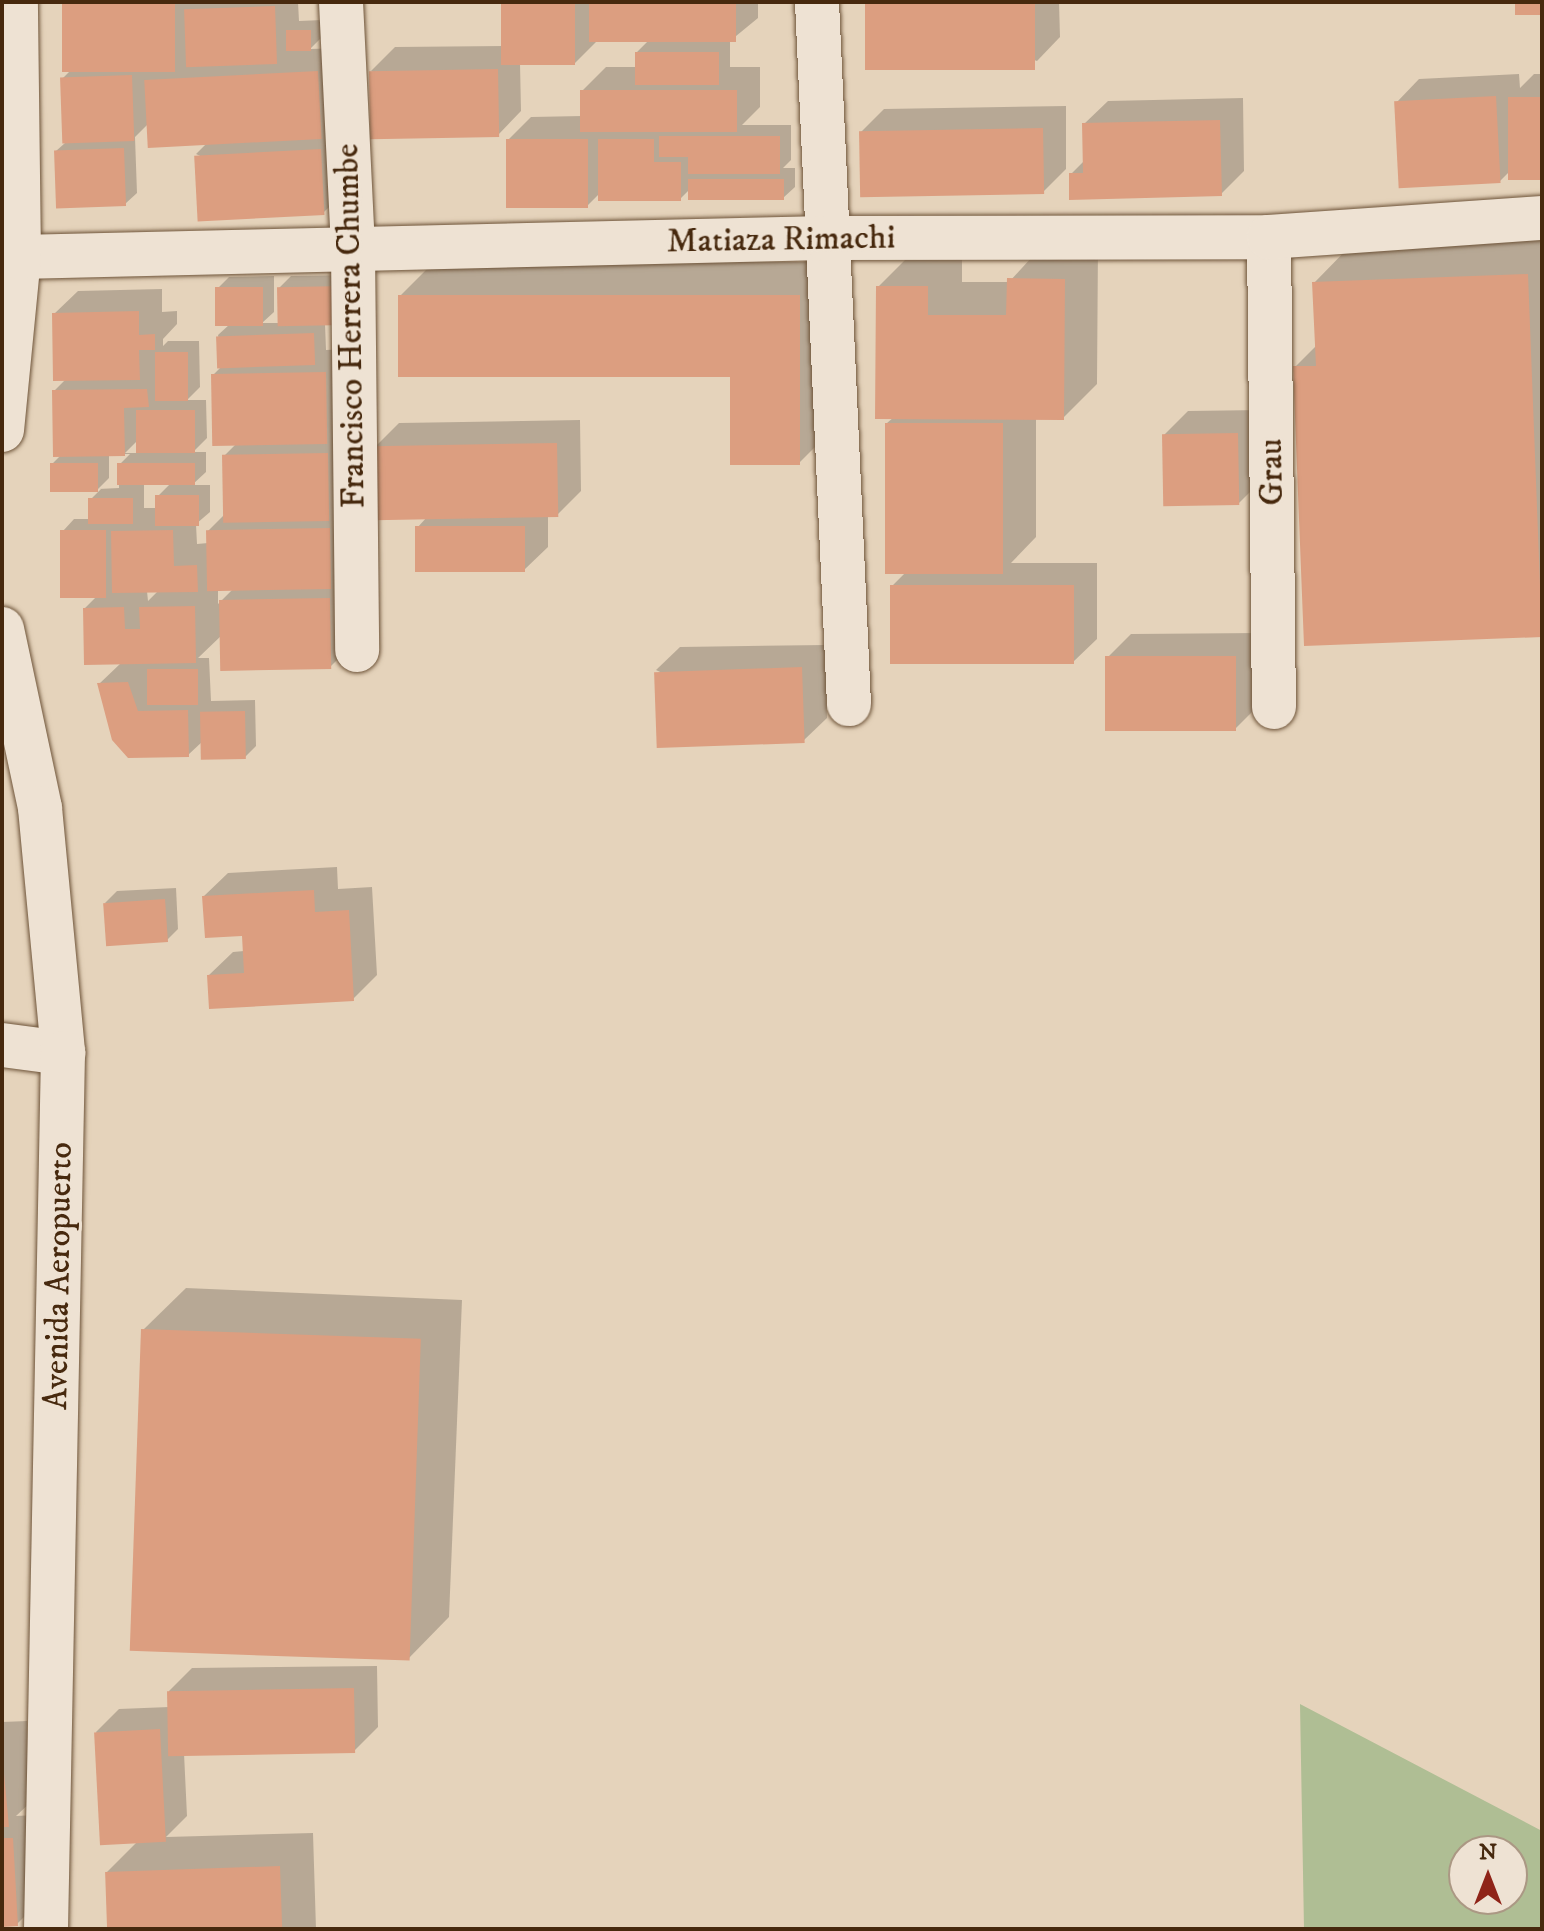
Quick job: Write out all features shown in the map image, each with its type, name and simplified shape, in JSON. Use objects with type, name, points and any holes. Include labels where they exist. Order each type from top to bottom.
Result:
[{"type":"street","points":[[2,430],[19,257],[16,2]]},
{"type":"street","name":"Francisco Herrera Chumbe","points":[[341,2],[353,251],[357,650]]},
{"type":"street","points":[[817,2],[825,238],[849,704]]},
{"type":"street","name":"Matiaza Rimachi","points":[[19,257],[825,238],[1269,237],[1542,218]]},
{"type":"street","name":"Grau","points":[[1269,237],[1274,707]]},
{"type":"street","name":"Avenida Aeropuerto","points":[[2,629],[40,808],[63,1053],[46,1929]]},
{"type":"street","points":[[2,1045],[63,1053]]},
{"type":"green space","points":[[1300,1704],[1542,1831],[1542,1929],[1304,1929]]},
{"type":"building","points":[[62,2],[175,2],[175,72],[62,72]]},
{"type":"building","points":[[501,2],[575,2],[575,65],[501,65]]},
{"type":"building","points":[[589,2],[736,2],[736,42],[589,42]]},
{"type":"building","points":[[865,2],[1035,2],[1035,70],[865,70]]},
{"type":"building","points":[[1515,2],[1542,2],[1542,15],[1515,15]]},
{"type":"building","points":[[275,6],[277,64],[186,67],[184,9]]},
{"type":"building","points":[[286,30],[311,30],[311,51],[286,51]]},
{"type":"building","points":[[635,52],[719,52],[719,85],[635,85]]},
{"type":"building","points":[[498,69],[499,137],[370,139],[369,71]]},
{"type":"building","points":[[318,71],[322,139],[148,148],[144,80]]},
{"type":"building","points":[[132,75],[134,141],[62,143],[60,78]]},
{"type":"building","points":[[580,90],[737,90],[737,132],[580,132]]},
{"type":"building","points":[[1496,96],[1501,183],[1399,188],[1394,101]]},
{"type":"building","points":[[1508,97],[1542,97],[1542,180],[1508,180]]},
{"type":"building","points":[[1220,120],[1222,196],[1069,200],[1069,173],[1083,173],[1082,123]]},
{"type":"building","points":[[1043,128],[1044,194],[860,197],[859,131]]},
{"type":"building","points":[[659,136],[780,136],[780,174],[688,174],[688,157],[659,157]]},
{"type":"building","points":[[506,139],[588,139],[588,208],[506,208]]},
{"type":"building","points":[[598,139],[654,139],[654,162],[681,162],[681,201],[598,201]]},
{"type":"building","points":[[124,148],[126,206],[56,208],[54,150]]},
{"type":"building","points":[[321,149],[324,215],[198,222],[194,156]]},
{"type":"building","points":[[688,179],[784,179],[784,200],[688,200]]},
{"type":"building","points":[[1528,274],[1542,637],[1304,646],[1293,366],[1316,366],[1312,282]]},
{"type":"building","points":[[1007,278],[1065,279],[1064,420],[875,419],[876,286],[928,286],[928,315],[1006,315]]},
{"type":"building","points":[[346,286],[347,325],[278,326],[277,287]]},
{"type":"building","points":[[215,287],[263,287],[263,326],[215,326]]},
{"type":"building","points":[[398,295],[800,295],[800,465],[730,465],[730,377],[398,377]]},
{"type":"building","points":[[139,311],[139,335],[155,334],[155,350],[139,350],[140,380],[53,381],[52,313]]},
{"type":"building","points":[[314,333],[315,365],[217,368],[216,336]]},
{"type":"building","points":[[155,352],[188,352],[188,401],[155,401]]},
{"type":"building","points":[[326,372],[327,444],[212,446],[211,374]]},
{"type":"building","points":[[147,389],[149,407],[124,408],[125,456],[53,457],[52,390]]},
{"type":"building","points":[[136,410],[195,410],[195,453],[136,453]]},
{"type":"building","points":[[885,423],[1003,423],[1003,574],[885,574]]},
{"type":"building","points":[[1238,433],[1239,505],[1163,506],[1162,434]]},
{"type":"building","points":[[557,443],[558,517],[374,520],[373,446]]},
{"type":"building","points":[[328,453],[329,521],[223,523],[222,455]]},
{"type":"building","points":[[50,463],[98,463],[98,492],[50,492]]},
{"type":"building","points":[[117,463],[195,463],[195,485],[117,485]]},
{"type":"building","points":[[155,495],[199,495],[199,526],[155,526]]},
{"type":"building","points":[[88,498],[133,498],[133,524],[88,524]]},
{"type":"building","points":[[415,526],[525,526],[525,572],[415,572]]},
{"type":"building","points":[[330,528],[331,589],[207,591],[206,530]]},
{"type":"building","points":[[60,530],[106,530],[106,598],[60,598]]},
{"type":"building","points":[[173,530],[174,566],[197,565],[198,592],[112,593],[111,531]]},
{"type":"building","points":[[890,585],[1074,585],[1074,664],[890,664]]},
{"type":"building","points":[[330,598],[331,669],[220,671],[219,600]]},
{"type":"building","points":[[195,606],[196,663],[84,665],[83,608],[124,607],[125,629],[140,629],[139,607]]},
{"type":"building","points":[[1105,656],[1236,656],[1236,731],[1105,731]]},
{"type":"building","points":[[802,667],[805,743],[657,748],[654,672]]},
{"type":"building","points":[[147,669],[198,669],[198,705],[147,705]]},
{"type":"building","points":[[128,682],[138,711],[188,710],[189,757],[128,758],[112,740],[97,683]]},
{"type":"building","points":[[245,711],[246,759],[201,760],[200,712]]},
{"type":"building","points":[[314,890],[315,912],[349,910],[354,1001],[209,1009],[207,975],[244,973],[242,936],[205,938],[202,896]]},
{"type":"building","points":[[165,899],[168,942],[106,946],[103,903]]},
{"type":"building","points":[[141,1329],[421,1339],[410,1661],[130,1651]]},
{"type":"building","points":[[354,1688],[355,1753],[168,1756],[167,1691]]},
{"type":"building","points":[[160,1729],[166,1842],[100,1845],[94,1732]]},
{"type":"building","points":[[2,1752],[9,1827],[2,1827]]},
{"type":"building","points":[[2,1838],[13,1838],[18,1926],[2,1927]]},
{"type":"building","points":[[280,1866],[282,1929],[107,1929],[105,1872]]}]
